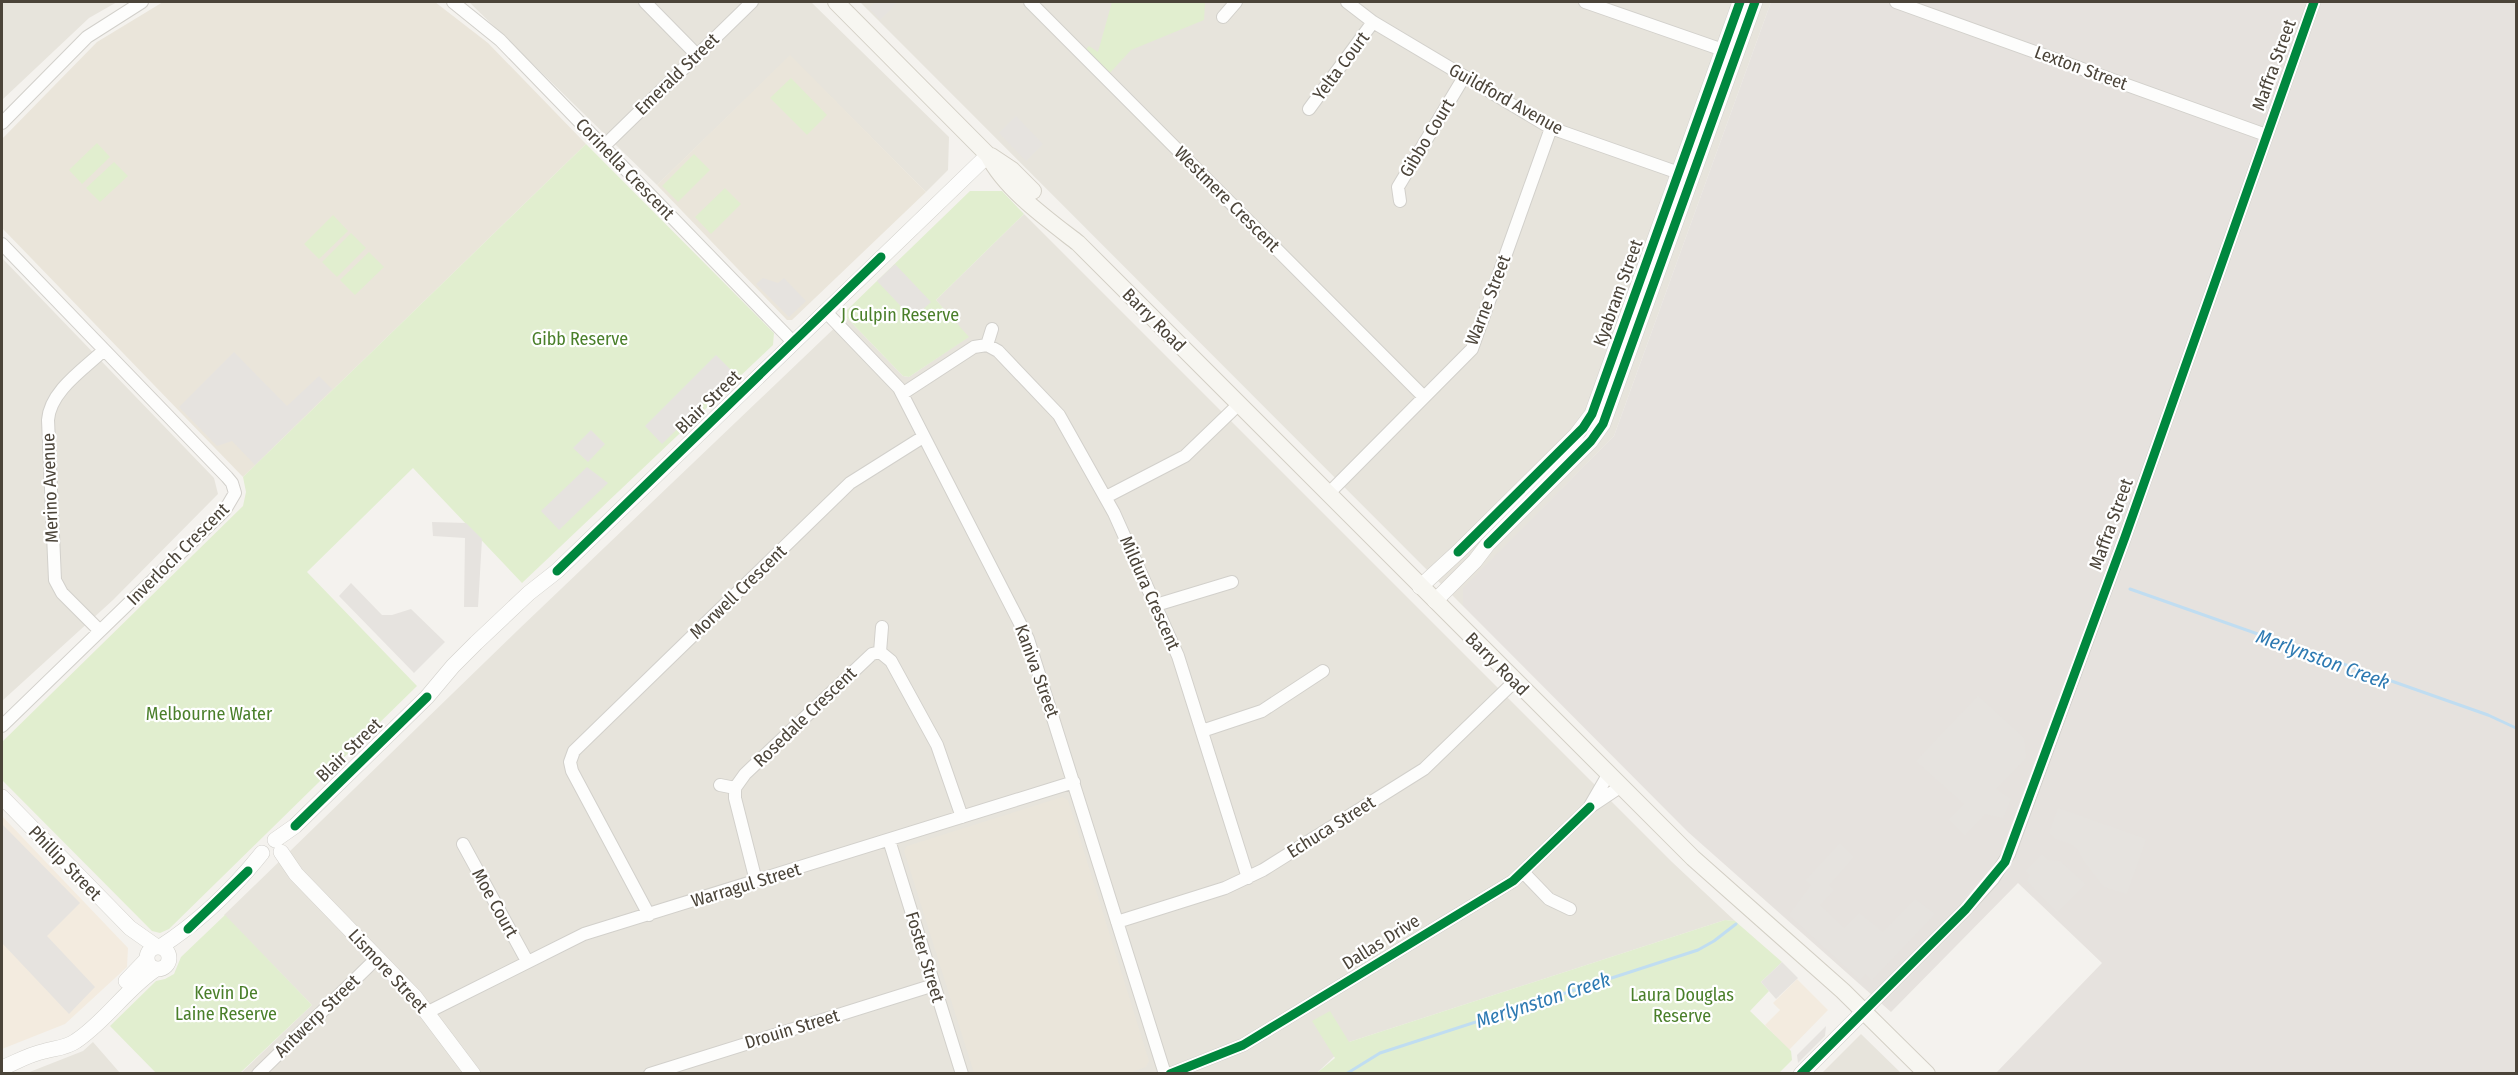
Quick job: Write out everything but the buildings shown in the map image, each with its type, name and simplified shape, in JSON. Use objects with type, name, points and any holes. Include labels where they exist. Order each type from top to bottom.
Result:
[{"type":"main road","name":"Barry Road","points":[[836,2],[988,155],[998,173],[1045,218],[1078,243],[1620,787],[1693,858],[1864,1011],[1927,1074]]},
{"type":"street","points":[[2,123],[87,37],[142,2]]},
{"type":"street","name":"Corinella Crescent","points":[[453,2],[500,40],[793,342]]},
{"type":"street","points":[[645,2],[697,55]]},
{"type":"street","name":"Emerald Street","points":[[603,147],[752,2]]},
{"type":"street","name":"Westmere Crescent","points":[[1029,2],[1424,396]]},
{"type":"street","points":[[1223,17],[1236,2]]},
{"type":"street","name":"Guildford Avenue","points":[[1347,2],[1373,22],[1551,128],[1685,176]]},
{"type":"street","points":[[1585,2],[1723,50]]},
{"type":"street","name":"Kyabram Street","points":[[1685,176],[1740,2]]},
{"type":"street","name":"Kyabram Street","points":[[1435,601],[1475,561],[1488,544],[1591,441],[1603,424],[1611,383],[1685,176],[1755,2]]},
{"type":"street","name":"Lexton Street","points":[[1896,2],[2266,135]]},
{"type":"street","name":"Maffra Street","points":[[1864,1011],[1973,902],[1994,879],[2009,854],[2125,537],[2314,2]]},
{"type":"street","name":"Yelta Court","points":[[1309,109],[1373,22]]},
{"type":"street","name":"Gibbo Court","points":[[1400,201],[1398,187],[1464,77]]},
{"type":"street","name":"Warne Street","points":[[1328,494],[1472,349],[1551,128]]},
{"type":"street","name":"Blair Street","points":[[2,1068],[44,1051],[83,1023],[135,973],[188,929],[248,871],[274,852],[295,826],[427,697],[459,672],[534,599],[557,571],[988,155]]},
{"type":"street","name":"Inverloch Crescent","points":[[2,244],[227,477],[235,493],[225,510],[2,726]]},
{"type":"street","name":"Kaniva Street","points":[[825,311],[894,382],[902,394],[1028,639],[1165,1074]]},
{"type":"street","points":[[902,394],[974,346],[987,345],[992,329]]},
{"type":"street","name":"Mildura Crescent","points":[[987,345],[998,351],[1055,409],[1106,497],[1178,656],[1248,878]]},
{"type":"street","name":"Merino Avenue","points":[[100,631],[62,593],[56,580],[48,420],[50,406],[57,395],[104,350]]},
{"type":"street","name":"Kyabram Street","points":[[1420,586],[1458,552],[1583,428],[1611,383]]},
{"type":"street","points":[[1106,497],[1185,456],[1239,404]]},
{"type":"street","name":"Morwell Crescent","points":[[649,915],[563,766],[577,748],[850,483],[923,437]]},
{"type":"street","points":[[1156,605],[1232,582]]},
{"type":"street","points":[[882,627],[879,652],[891,661],[937,745],[962,817]]},
{"type":"street","name":"Rosedale Crescent","points":[[735,788],[746,774],[867,657],[879,652]]},
{"type":"street","points":[[1202,731],[1262,711],[1323,671]]},
{"type":"street","name":"Echuca Street","points":[[1117,922],[1226,888],[1248,878],[1424,769],[1515,681]]},
{"type":"street","name":"Dallas Drive","points":[[1590,807],[1608,775]]},
{"type":"street","name":"Warragul Street","points":[[428,1012],[584,934],[1074,782]]},
{"type":"street","points":[[720,785],[735,788],[736,807],[756,881]]},
{"type":"street","name":"Dallas Drive","points":[[1170,1074],[1243,1046],[1513,881],[1590,807],[1620,787]]},
{"type":"street","name":"Phillip Street","points":[[2,797],[156,956]]},
{"type":"street","name":"Foster Street","points":[[889,840],[962,1074]]},
{"type":"street","name":"Moe Court","points":[[463,844],[527,961]]},
{"type":"street","name":"Lismore Street","points":[[274,852],[428,1012],[473,1074]]},
{"type":"street","points":[[1523,872],[1550,899],[1570,909]]},
{"type":"street","name":"Antwerp Street","points":[[265,1071],[377,958]]},
{"type":"street","name":"Drouin Street","points":[[650,1074],[934,985]]},
{"type":"street","points":[[1801,1074],[1864,1011]]},
{"type":"shaded area","points":[[2,2],[117,2],[89,18],[2,100]]},
{"type":"shaded area","points":[[163,2],[435,2],[488,43],[586,144],[243,477],[2,228],[2,139],[97,42]]},
{"type":"shaded area","points":[[469,2],[811,2],[949,137],[948,170],[926,192],[790,56],[657,185]]},
{"type":"shaded area","points":[[860,2],[1771,2],[1614,436],[1464,588],[1463,606]]},
{"type":"shaded area","points":[[876,2],[898,2],[880,20],[869,8]]},
{"type":"shaded area","points":[[1771,2],[2516,2],[2516,1073],[1996,1073],[2102,963],[2018,883],[1891,1012],[1688,832],[1463,606],[1463,588],[1614,436]]},
{"type":"shaded area","points":[[790,55],[926,192],[792,320],[787,320],[657,185]]},
{"type":"shaded area","points":[[1016,116],[1043,144],[1026,161],[999,133]]},
{"type":"shaded area","points":[[1024,214],[1672,862],[1735,921],[1725,920],[1349,1042],[1317,1073],[240,1074],[312,1005],[224,915],[846,317],[903,376],[909,377],[968,337],[936,300]]},
{"type":"shaded area","points":[[2,258],[214,478],[218,494],[113,600],[2,701]]},
{"type":"shaded area","points":[[895,264],[931,302],[913,319],[877,281]]},
{"type":"shaded area","points":[[763,278],[778,283],[784,278],[806,301],[789,317],[756,284]]},
{"type":"shaded area","points":[[234,352],[287,406],[319,376],[332,389],[255,465],[232,441],[217,446],[179,407]]},
{"type":"shaded area","points":[[716,355],[734,373],[662,444],[645,426]]},
{"type":"shaded area","points":[[591,430],[605,444],[588,462],[573,448]]},
{"type":"shaded area","points":[[587,467],[608,483],[559,530],[541,511]]},
{"type":"shaded area","points":[[432,522],[466,523],[482,539],[478,607],[464,607],[465,538],[433,536]]},
{"type":"shaded area","points":[[351,583],[382,615],[392,615],[411,609],[445,642],[414,673],[339,596]]},
{"type":"shaded area","points":[[1978,696],[2024,738],[2026,758],[1996,789],[2011,799],[2003,818],[1985,814],[1965,835],[1949,819],[1964,804],[1916,761]]},
{"type":"shaded area","points":[[1062,797],[1068,800],[1149,1061],[1146,1067],[1129,1073],[974,1073],[904,851],[907,846]]},
{"type":"shaded area","points":[[2058,808],[2146,839],[2127,894],[2104,887],[2083,860],[2079,851],[2071,844],[2056,839],[2049,833]]},
{"type":"shaded area","points":[[2,816],[128,948],[127,967],[65,1024],[2,1049]]},
{"type":"shaded area","points":[[2,824],[80,903],[47,936],[95,987],[69,1014],[2,943]]},
{"type":"shaded area","points":[[1840,843],[1854,857],[1829,885],[1834,890],[1820,905],[1844,928],[1859,913],[1883,932],[1915,899],[1935,914],[1872,980],[1865,974],[1860,980],[1789,915],[1811,885],[1806,880]]},
{"type":"shaded area","points":[[2042,854],[2048,860],[2060,861],[2085,884],[2057,912],[2027,881],[2030,875],[2025,871]]},
{"type":"shaded area","points":[[1782,962],[1798,978],[1776,999],[1761,982]]},
{"type":"shaded area","points":[[1797,979],[1828,1010],[1789,1050],[1765,1025],[1780,1010],[1773,1003]]},
{"type":"shaded area","points":[[1826,1026],[1825,1036],[1798,1063],[1797,1055]]},
{"type":"shaded area","points":[[1861,1034],[1901,1073],[1822,1073]]},
{"type":"shaded area","points":[[93,1042],[120,1073],[27,1073],[83,1051]]},
{"type":"green space","points":[[1112,2],[1202,2],[1205,3],[1204,20],[1131,50],[1107,76],[1083,52],[1089,46],[1098,52]]},
{"type":"green space","points":[[791,78],[827,115],[807,135],[770,98]]},
{"type":"green space","points":[[97,143],[110,157],[82,184],[69,170]]},
{"type":"green space","points":[[586,144],[774,333],[773,345],[522,583],[413,468],[307,572],[417,686],[169,929],[160,933],[152,931],[2,780],[2,742],[243,506],[246,492],[243,477]]},
{"type":"green space","points":[[694,154],[710,170],[678,202],[662,186]]},
{"type":"green space","points":[[114,162],[128,176],[100,202],[86,188]]},
{"type":"green space","points":[[725,188],[741,204],[711,234],[695,217]]},
{"type":"green space","name":"J Culpin Reserve","points":[[970,191],[1002,191],[1024,214],[936,300],[969,337],[909,377],[903,376],[846,317],[847,310]]},
{"type":"green space","points":[[333,215],[348,231],[319,259],[304,244]]},
{"type":"green space","points":[[351,233],[366,248],[337,277],[322,262]]},
{"type":"green space","points":[[369,252],[384,267],[355,295],[340,280]]},
{"type":"green space","name":"Kevin De Laine Reserve","points":[[225,915],[312,1005],[240,1073],[156,1073],[110,1026],[156,981],[174,974],[181,957]]},
{"type":"green space","name":"Laura Douglas Reserve","points":[[1725,920],[1735,921],[1782,962],[1761,982],[1769,991],[1750,1011],[1791,1051],[1792,1060],[1778,1074],[1317,1073],[1335,1058],[1312,1021],[1330,1011],[1349,1042]]},
{"type":"waterway","name":"Merlynston Creek","points":[[2130,589],[2488,715],[2516,728]]},
{"type":"waterway","name":"Merlynston Creek","points":[[1346,1074],[1380,1053],[1698,950],[1736,924]]},
{"type":"cycle path","points":[[1458,552],[1583,428],[1592,414],[1740,2]]},
{"type":"cycle path","points":[[1488,544],[1591,441],[1603,424],[1755,2]]},
{"type":"cycle path","points":[[1801,1074],[1966,909],[2005,862],[2125,537],[2314,2]]},
{"type":"cycle path","points":[[557,571],[881,257]]},
{"type":"cycle path","points":[[295,826],[427,697]]},
{"type":"cycle path","points":[[1170,1074],[1243,1045],[1513,881],[1590,807]]},
{"type":"cycle path","points":[[188,929],[248,871]]},
{"type":"park label","name":"Gibb Reserve","points":[[580,339]]},
{"type":"park label","name":"Melbourne Water","points":[[209,714]]}]
